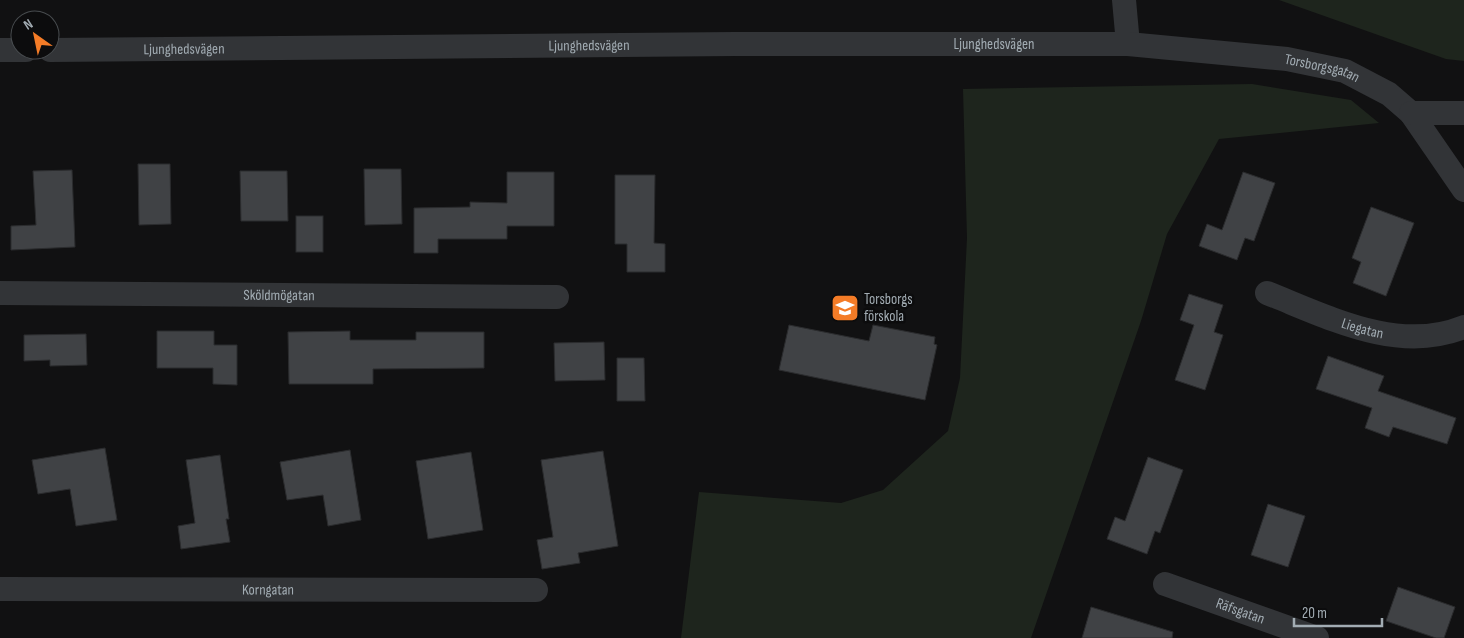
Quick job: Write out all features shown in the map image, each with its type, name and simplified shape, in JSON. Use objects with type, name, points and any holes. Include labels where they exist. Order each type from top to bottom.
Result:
[{"type":"street","points":[[1124,0],[1128,44]]},
{"type":"street","name":"Ljunghedsvägen","points":[[60,50],[735,44],[1128,44]]},
{"type":"street","name":"Torsborgsgatan","points":[[1128,44],[1287,59],[1345,71],[1389,94],[1411,112],[1464,190]]},
{"type":"street","points":[[1411,112],[1464,113]]},
{"type":"street","name":"Sköldmögatan","points":[[0,293],[556,297]]},
{"type":"street","name":"Liegatan","points":[[1267,293],[1329,318],[1384,335],[1404,337],[1431,336],[1464,327]]},
{"type":"street","name":"Räfsgatan","points":[[1165,584],[1317,638]]},
{"type":"street","name":"Korngatan","points":[[0,589],[536,590]]},
{"type":"shaded area","points":[[1279,0],[1464,0],[1464,61],[1446,59]]},
{"type":"shaded area","points":[[1252,84],[1351,100],[1379,123],[1219,139],[1167,234],[1141,321],[1031,638],[681,638],[699,492],[841,503],[883,490],[948,431],[960,378],[967,238],[963,89]]},
{"type":"building","points":[[138,164],[170,164],[171,224],[139,225]]},
{"type":"building","points":[[364,169],[401,169],[402,224],[365,225]]},
{"type":"building","points":[[72,170],[75,247],[11,250],[11,226],[36,225],[33,171]]},
{"type":"building","points":[[240,171],[287,171],[288,221],[241,221]]},
{"type":"building","points":[[507,172],[554,172],[554,226],[507,226],[507,239],[438,239],[438,253],[414,253],[414,208],[470,207],[470,202],[507,203]]},
{"type":"building","points":[[1243,172],[1275,183],[1254,241],[1245,238],[1237,260],[1199,246],[1207,224],[1222,230]]},
{"type":"building","points":[[615,175],[655,175],[654,243],[665,244],[665,272],[627,272],[627,244],[615,244]]},
{"type":"building","points":[[1371,207],[1414,223],[1386,296],[1353,283],[1361,262],[1352,258]]},
{"type":"building","points":[[296,216],[323,216],[323,252],[296,252]]},
{"type":"building","points":[[1189,294],[1223,305],[1214,332],[1223,335],[1205,390],[1175,380],[1194,325],[1180,320]]},
{"type":"building","points":[[789,325],[869,341],[873,325],[935,337],[934,344],[937,345],[925,400],[779,370]]},
{"type":"building","points":[[157,331],[214,331],[214,345],[237,345],[237,385],[213,384],[213,368],[157,368]]},
{"type":"building","points":[[350,331],[350,340],[416,340],[416,332],[484,332],[484,368],[373,369],[373,384],[289,384],[288,332]]},
{"type":"building","points":[[86,334],[87,365],[50,366],[50,360],[24,361],[24,335]]},
{"type":"building","points":[[604,342],[605,380],[555,381],[554,343]]},
{"type":"building","points":[[1328,356],[1384,376],[1378,391],[1456,418],[1447,444],[1393,427],[1389,437],[1365,428],[1372,408],[1316,389]]},
{"type":"building","points":[[617,358],[644,358],[645,401],[617,401]]},
{"type":"building","points":[[105,448],[117,520],[76,526],[70,489],[38,494],[32,460]]},
{"type":"building","points":[[350,450],[361,520],[328,526],[323,495],[287,500],[280,462]]},
{"type":"building","points":[[603,451],[618,546],[578,553],[580,563],[542,569],[537,540],[553,537],[541,460]]},
{"type":"building","points":[[471,452],[483,530],[428,539],[416,461]]},
{"type":"building","points":[[220,455],[229,519],[226,519],[230,542],[181,549],[178,526],[195,523],[186,460]]},
{"type":"building","points":[[1148,457],[1183,470],[1160,533],[1155,531],[1147,554],[1107,539],[1115,517],[1125,521]]},
{"type":"building","points":[[1268,504],[1305,516],[1288,567],[1251,555]]},
{"type":"building","points":[[1398,587],[1455,607],[1444,638],[1436,638],[1386,621]]},
{"type":"building","points":[[1091,607],[1173,632],[1172,638],[1082,638]]},
{"type":"place","name":"Torsborgs förskola","points":[[845,308]]}]
